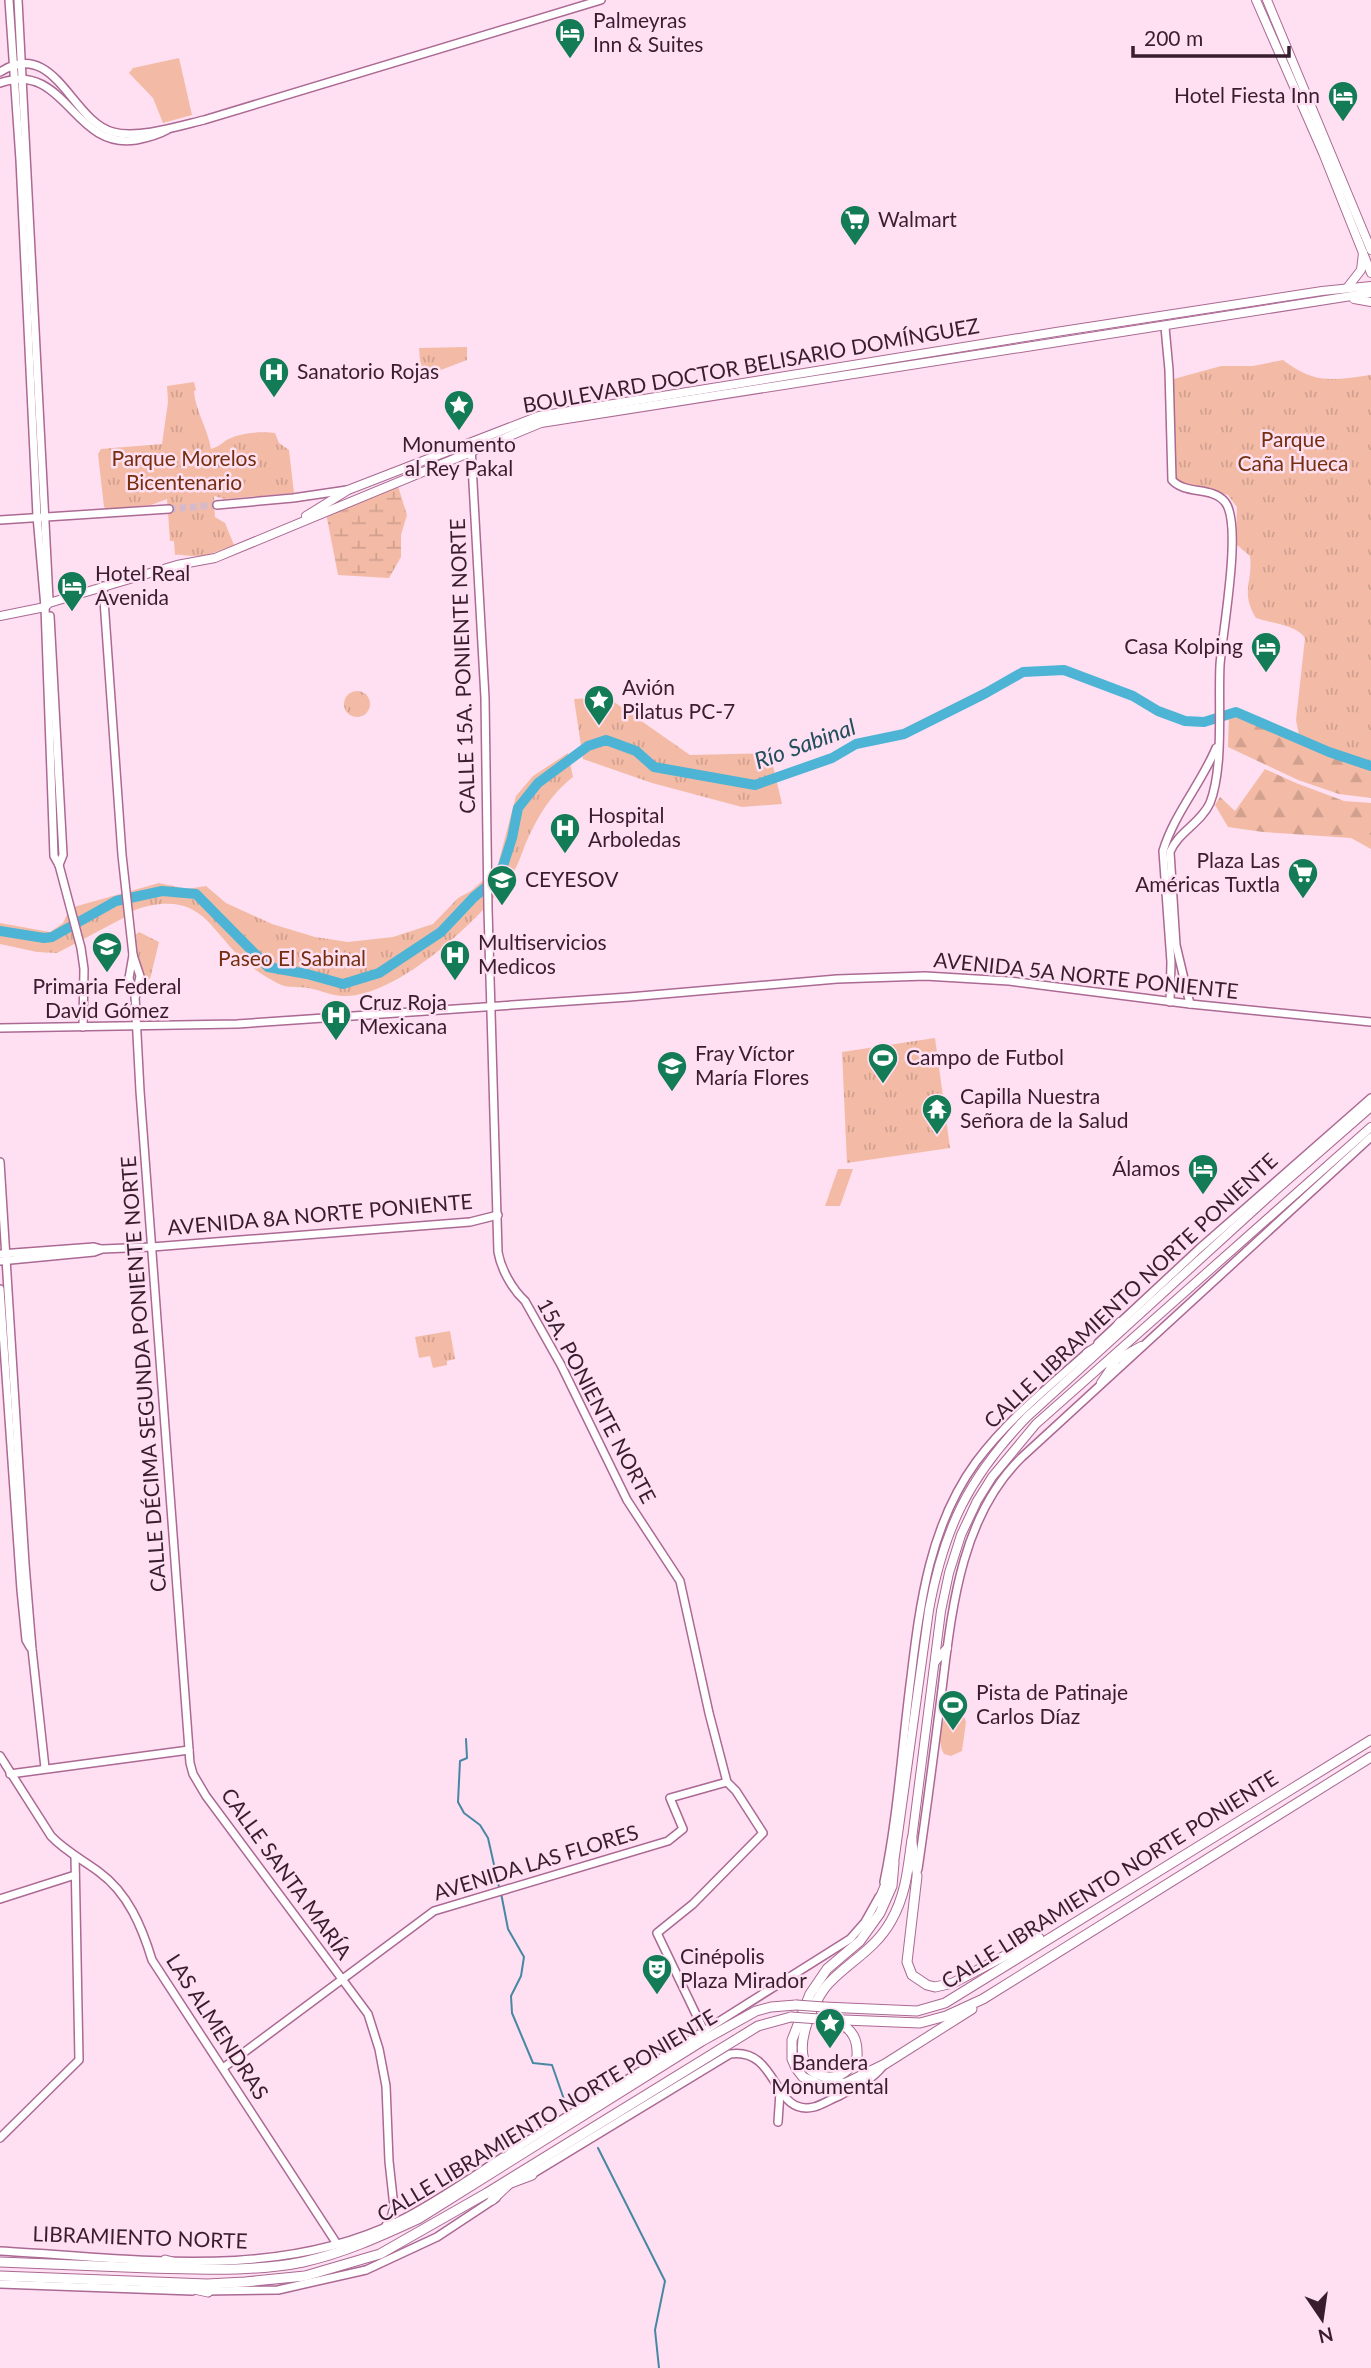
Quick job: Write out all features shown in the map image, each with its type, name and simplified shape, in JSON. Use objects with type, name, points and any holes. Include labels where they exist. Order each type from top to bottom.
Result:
[{"type":"highway","name":"CALLE LIBRAMIENTO NORTE PONIENTE","points":[[0,2262],[258,2268],[302,2262],[372,2241],[418,2219],[479,2176],[756,2011],[796,2005],[902,2011],[932,2008],[958,1996],[1371,1740]]},
{"type":"highway","name":"CALLE LIBRAMIENTO NORTE PONIENTE","points":[[0,2276],[166,2282],[207,2288],[305,2276],[380,2254],[490,2196],[758,2026],[791,2017],[920,2023],[946,2016],[983,1999],[1371,1757]]},
{"type":"highway","points":[[824,2019],[844,2025],[856,2039],[857,2057],[843,2073],[834,2077],[823,2077],[806,2065],[801,2044],[804,2032],[820,1995],[829,1982],[879,1941],[890,1923],[905,1890],[912,1839]]},
{"type":"highway","points":[[894,1863],[892,1886],[880,1913],[860,1941],[817,1981],[792,2040],[791,2050],[796,2068],[803,2077],[822,2086],[846,2083],[885,2064],[973,2009],[983,1999]]},
{"type":"highway","points":[[917,1877],[907,1962],[912,1975],[927,1985],[944,1986],[953,1983],[1069,1925]]},
{"type":"highway","points":[[573,2122],[623,2082]]},
{"type":"highway","points":[[479,2176],[519,2152]]},
{"type":"highway","points":[[490,2196],[529,2171]]},
{"type":"highway","points":[[164,2264],[195,2265]]},
{"type":"highway","points":[[166,2282],[187,2288]]},
{"type":"highway","points":[[174,2291],[207,2288]]},
{"type":"main road","points":[[1256,0],[1315,126],[1332,156],[1368,248],[1371,273]]},
{"type":"main road","points":[[1267,0],[1323,153],[1368,248],[1360,270],[1347,289]]},
{"type":"main road","points":[[1323,153],[1332,156]]},
{"type":"main road","name":"BOULEVARD DOCTOR BELISARIO DOMÍNGUEZ","points":[[295,524],[348,490],[539,416],[1056,332],[1371,286]]},
{"type":"main road","name":"BOULEVARD DOCTOR BELISARIO DOMÍNGUEZ","points":[[295,524],[541,424],[565,418],[1371,293]]},
{"type":"main road","points":[[1340,298],[1371,302]]},
{"type":"main road","points":[[0,616],[47,605],[177,565],[215,558],[295,524]]},
{"type":"main road","points":[[1355,1120],[1371,1098]]},
{"type":"main road","points":[[878,1902],[894,1863],[936,1572],[949,1531],[983,1468],[1005,1440],[1106,1340],[1371,1107]]},
{"type":"main road","points":[[917,1877],[912,1839],[934,1662],[949,1573],[961,1535],[977,1501],[1015,1446],[1036,1424],[1371,1127]]},
{"type":"main road","points":[[1348,1146],[1371,1135]]},
{"type":"main road","points":[[1090,1355],[1123,1325]]},
{"type":"main road","points":[[1101,1383],[1127,1343]]},
{"type":"main road","points":[[1097,1370],[1142,1346]]},
{"type":"main road","points":[[934,1662],[947,1648]]},
{"type":"main road","points":[[908,1761],[922,1763]]},
{"type":"street","points":[[9,0],[63,855],[59,865]]},
{"type":"street","points":[[18,0],[41,515]]},
{"type":"street","points":[[0,72],[12,64],[40,67],[51,74],[89,118],[111,132],[138,133],[167,129],[601,0]]},
{"type":"street","points":[[0,83],[22,78],[50,88],[82,122],[110,140],[140,139],[165,132],[167,129]]},
{"type":"street","points":[[1165,327],[1172,480],[1184,488],[1214,494],[1225,502],[1230,514],[1231,554],[1220,664],[1218,768],[1209,804],[1175,841],[1170,852],[1176,945],[1190,1004]]},
{"type":"street","name":"CALLE 15A. PONIENTE NORTE","points":[[472,440],[470,453],[485,698],[488,878]]},
{"type":"street","points":[[217,505],[348,490]]},
{"type":"street","points":[[0,520],[41,515],[169,509]]},
{"type":"street","name":"CALLE DÉCIMA SEGUNDA PONIENTE NORTE","points":[[103,586],[122,855],[133,955],[140,976],[135,996],[136,1026],[189,1749]]},
{"type":"street","points":[[49,637],[54,856],[59,865],[79,938],[84,969],[83,1027]]},
{"type":"street","points":[[1170,1002],[1172,971],[1163,851],[1168,834],[1218,743]]},
{"type":"street","name":"15A. PONIENTE NORTE","points":[[488,878],[499,1259],[516,1293],[525,1301],[561,1364],[627,1500],[680,1581],[727,1782],[736,1791],[763,1833],[693,1904],[657,1933],[704,2031]]},
{"type":"street","name":"AVENIDA 5A NORTE PONIENTE","points":[[0,1028],[237,1024],[893,976],[1009,981],[1170,1002],[1371,1022]]},
{"type":"street","name":"CALLE LIBRAMIENTO NORTE PONIENTE","points":[[1123,1325],[1208,1241],[1371,1098]]},
{"type":"street","points":[[917,1877],[958,1581],[975,1528],[993,1493],[1013,1466],[1371,1135]]},
{"type":"street","points":[[0,1162],[3,1257],[32,1649],[45,1768]]},
{"type":"street","name":"AVENIDA 8A NORTE PONIENTE","points":[[3,1257],[457,1223],[498,1215]]},
{"type":"street","points":[[0,1289],[23,1615],[26,1640],[32,1649]]},
{"type":"street","name":"CALLE LIBRAMIENTO NORTE PONIENTE","points":[[878,1902],[892,1834],[919,1607],[928,1567],[942,1525],[958,1490],[1000,1432],[1090,1355]]},
{"type":"street","points":[[10,1774],[189,1749]]},
{"type":"street","name":"CALLE SANTA MARÍA","points":[[189,1749],[193,1774],[206,1796],[368,2014],[379,2049],[386,2086],[388,2151],[394,2207]]},
{"type":"street","name":"LAS ALMENDRAS","points":[[0,1756],[44,1827],[59,1844],[102,1874],[130,1908],[139,1922],[152,1960],[337,2244]]},
{"type":"street","name":"AVENIDA LAS FLORES","points":[[223,2068],[434,1911],[668,1841],[683,1829],[670,1798],[727,1782]]},
{"type":"street","points":[[0,2138],[79,2060],[75,1856]]},
{"type":"street","points":[[0,1899],[75,1875]]},
{"type":"street","points":[[519,2152],[623,2082],[850,1939],[878,1902]]},
{"type":"street","points":[[529,2171],[730,2054],[739,2052],[759,2060],[780,2092],[793,2103],[814,2108],[871,2080],[885,2064]]},
{"type":"street","points":[[778,2122],[780,2092]]},
{"type":"street","name":"LIBRAMIENTO NORTE","points":[[195,2265],[300,2254],[337,2244],[407,2217],[479,2176]]},
{"type":"street","points":[[385,2227],[394,2207],[407,2217]]},
{"type":"street","name":"LIBRAMIENTO NORTE","points":[[0,2251],[164,2264]]},
{"type":"street","points":[[0,2284],[174,2291],[207,2288]]},
{"type":"green space","points":[[179,58],[192,115],[163,123],[153,98],[129,73],[133,68]]},
{"type":"green space","points":[[467,347],[467,360],[425,376],[419,348]]},
{"type":"green space","name":"Parque Caña Hueca","points":[[1283,360],[1305,374],[1325,379],[1371,375],[1371,766],[1300,740],[1296,720],[1305,638],[1290,627],[1256,618],[1251,609],[1248,594],[1250,556],[1236,544],[1237,507],[1228,495],[1178,485],[1173,474],[1170,380],[1221,366],[1253,366]]},
{"type":"green space","name":"Parque Morelos Bicentenario","points":[[194,382],[197,405],[211,449],[243,434],[275,433],[279,443],[289,450],[294,493],[225,499],[214,496],[215,517],[225,523],[234,545],[198,556],[175,555],[174,541],[170,541],[167,499],[151,505],[107,509],[104,507],[98,454],[101,449],[162,444],[168,402],[167,386]]},
{"type":"green space","points":[[397,483],[407,515],[401,535],[401,557],[389,578],[338,575],[326,513]]},
{"type":"green space","points":[[357,691],[366,695],[370,704],[366,713],[357,717],[348,713],[344,704],[348,695]]},
{"type":"green space","points":[[607,697],[690,755],[770,753],[782,804],[742,807],[652,783],[583,759],[574,699]]},
{"type":"green space","points":[[1236,712],[1329,752],[1371,766],[1371,798],[1339,794],[1298,780],[1228,747],[1229,714]]},
{"type":"green space","name":"Paseo El Sabinal","points":[[568,753],[573,777],[544,808],[516,867],[499,892],[461,932],[438,951],[414,969],[366,993],[339,996],[281,985],[246,963],[203,916],[182,905],[153,905],[137,909],[57,953],[37,952],[0,944],[0,923],[50,932],[63,923],[70,908],[159,883],[187,889],[206,886],[226,903],[272,924],[315,937],[348,942],[393,937],[433,924],[458,898],[471,891],[497,868],[516,796],[533,776]]},
{"type":"green space","points":[[1265,769],[1344,801],[1371,803],[1371,849],[1351,838],[1228,827],[1215,805],[1220,797],[1235,811]]},
{"type":"green space","points":[[139,932],[159,942],[150,979],[142,978],[135,956],[134,936]]},
{"type":"green space","points":[[935,1038],[950,1148],[847,1163],[842,1052]]},
{"type":"green space","points":[[838,1169],[853,1169],[840,1206],[825,1206]]},
{"type":"green space","points":[[450,1331],[455,1359],[447,1361],[447,1365],[433,1368],[430,1356],[419,1358],[415,1337]]},
{"type":"green space","name":"Pista de Patinaje Carlos Díaz","points":[[954,1711],[964,1716],[966,1722],[962,1751],[951,1756],[944,1754],[940,1732],[946,1716]]},
{"type":"waterway","name":"Río Sabinal","points":[[0,931],[52,937],[116,901],[162,891],[196,894],[268,967],[343,984],[379,973],[441,932],[490,884],[503,866],[518,808],[538,783],[588,746],[606,740],[636,751],[654,767],[755,785],[832,758],[856,744],[904,734],[1023,672],[1064,670],[1133,696],[1158,711],[1185,721],[1204,722],[1236,712],[1329,752],[1371,766]]},
{"type":"waterway","points":[[466,1739],[467,1758],[460,1761],[458,1802],[464,1813],[480,1825],[488,1838],[499,1887]]},
{"type":"waterway","points":[[501,1893],[508,1929],[524,1957],[521,1976],[511,1996],[512,2013],[533,2063],[552,2065],[566,2105]]},
{"type":"waterway","points":[[598,2148],[665,2281],[655,2330],[659,2368]]},
{"type":"tunnel","points":[[169,509],[217,505]]},
{"type":"place","name":"Palmeyras Inn & Suites","points":[[570,60]]},
{"type":"place","name":"Hotel Fiesta Inn","points":[[1343,123]]},
{"type":"place","name":"Walmart","points":[[855,247]]},
{"type":"place","name":"Sanatorio Rojas","points":[[274,399]]},
{"type":"place","name":"Monumento al Rey Pakal","points":[[459,432]]},
{"type":"place","name":"Hotel Real Avenida","points":[[72,613]]},
{"type":"place","name":"Casa Kolping","points":[[1266,674]]},
{"type":"place","name":"Avión Pilatus PC-7","points":[[599,727]]},
{"type":"place","name":"Hospital Arboledas","points":[[565,855]]},
{"type":"place","name":"Plaza Las Américas Tuxtla","points":[[1303,900]]},
{"type":"place","name":"CEYESOV","points":[[502,907]]},
{"type":"place","name":"Primaria Federal David Gómez","points":[[107,974]]},
{"type":"place","name":"Multiservicios Medicos","points":[[455,982]]},
{"type":"place","name":"Cruz Roja Mexicana","points":[[336,1042]]},
{"type":"place","name":"Campo de Futbol","points":[[883,1085]]},
{"type":"place","name":"Fray Víctor María Flores","points":[[672,1093]]},
{"type":"place","name":"Capilla Nuestra Señora de la Salud","points":[[937,1136]]},
{"type":"place","name":"Álamos","points":[[1203,1196]]},
{"type":"place","name":"Pista de Patinaje Carlos Díaz","points":[[953,1732]]},
{"type":"place","name":"Cinépolis Plaza Mirador","points":[[657,1996]]},
{"type":"place","name":"Bandera Monumental","points":[[830,2050]]}]
